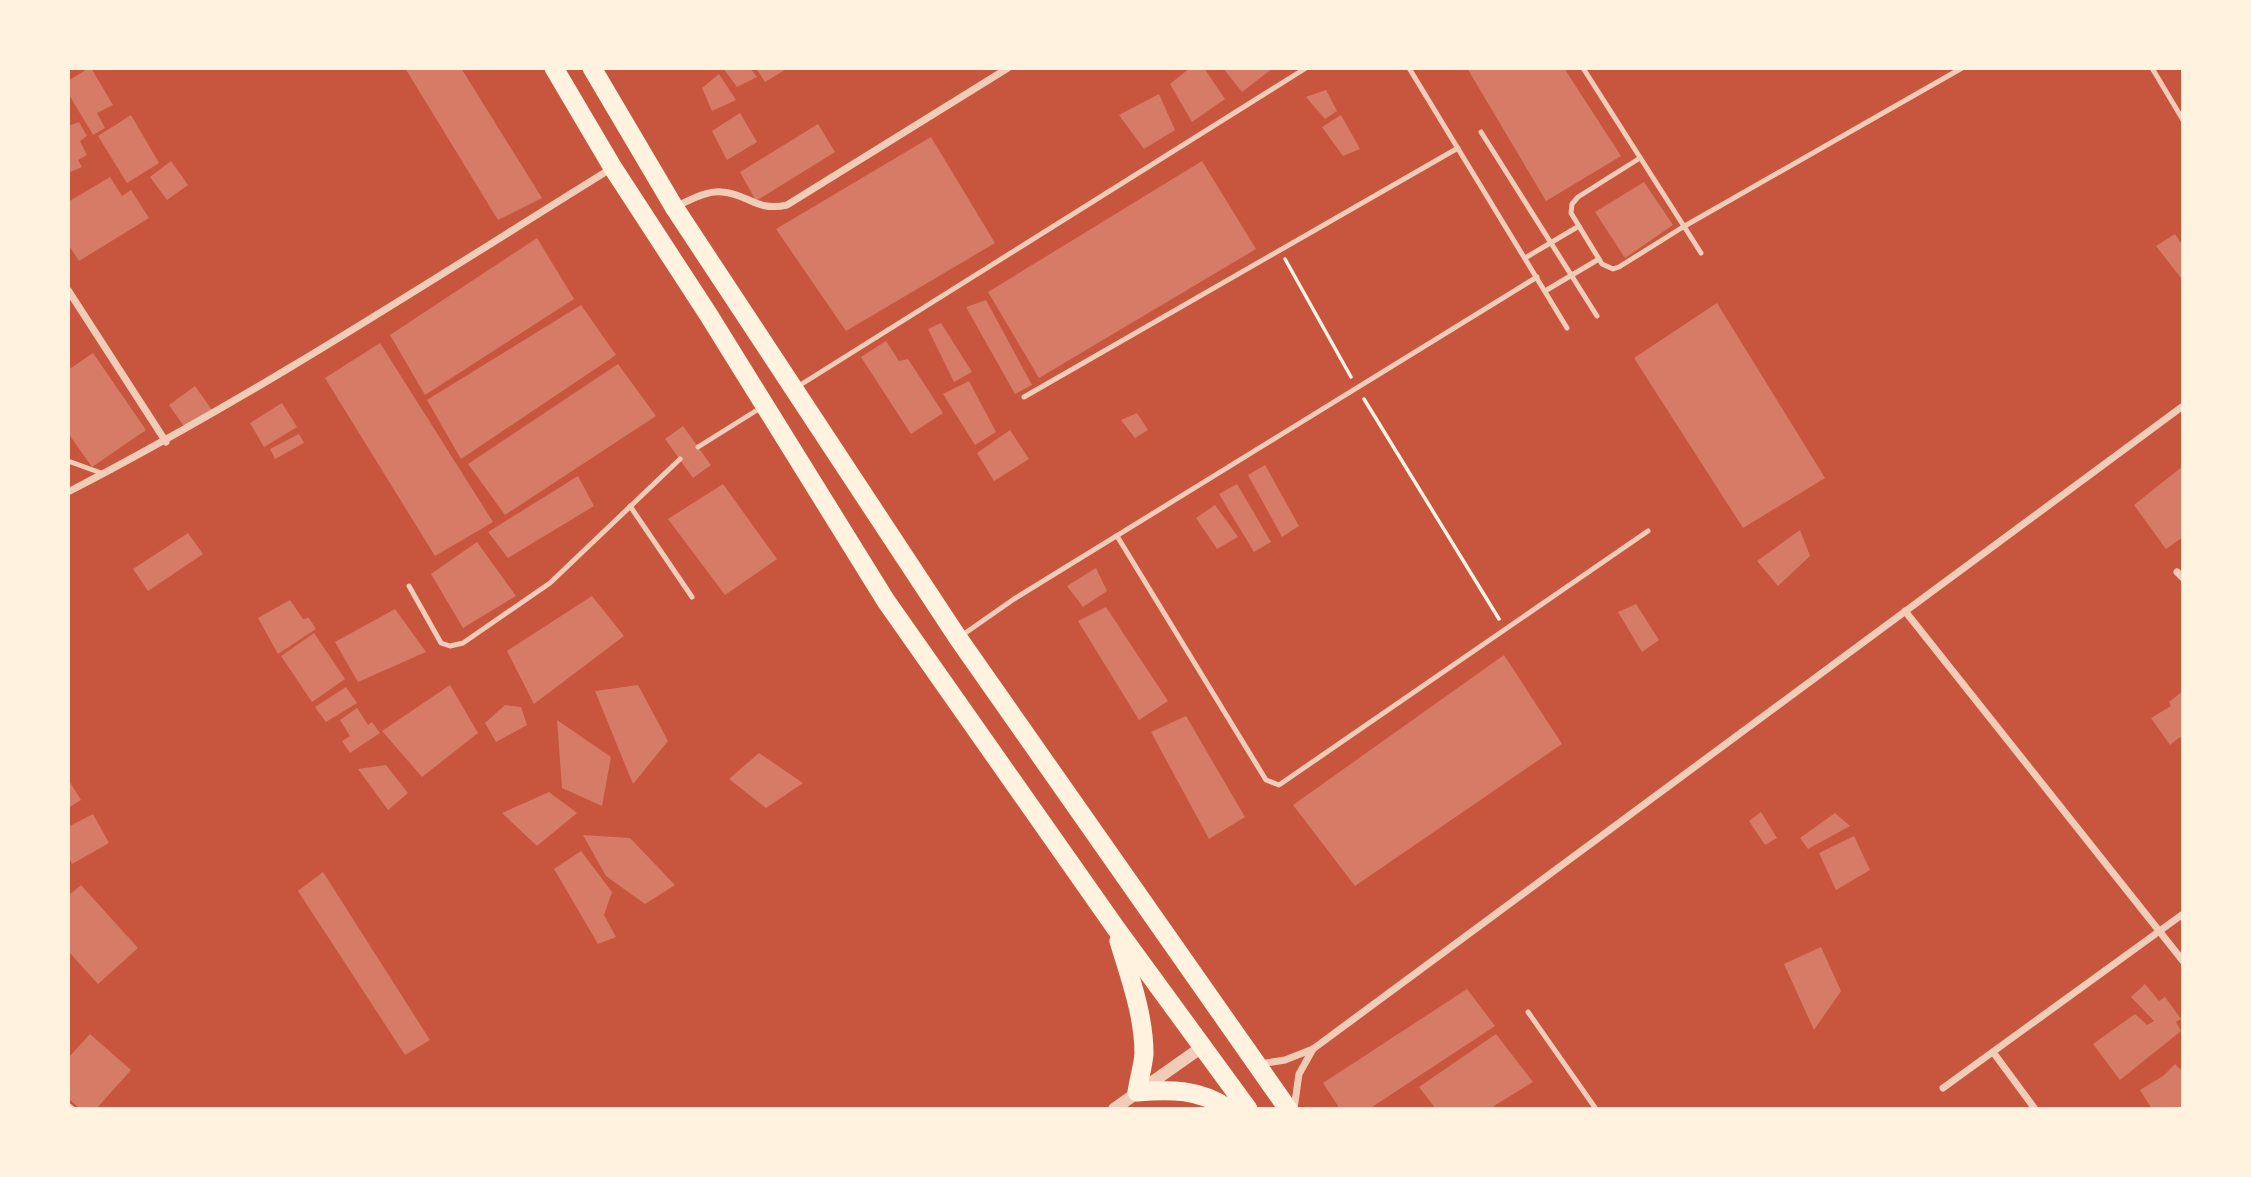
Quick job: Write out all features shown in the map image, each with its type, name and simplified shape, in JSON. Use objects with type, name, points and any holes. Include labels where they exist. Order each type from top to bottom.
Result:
[{"type":"highway","points":[[554,68],[613,168],[708,314],[886,601],[1115,927],[1248,1109]]},
{"type":"highway","points":[[592,68],[674,207],[958,638],[1288,1109]]},
{"type":"highway","points":[[708,314],[734,297]]},
{"type":"highway","points":[[1115,927],[1141,1022],[1144,1057],[1137,1092],[1168,1089],[1187,1091],[1206,1096],[1229,1109]]},
{"type":"street","points":[[674,207],[701,196],[723,192],[765,207],[787,205],[1008,68]]},
{"type":"street","points":[[68,492],[166,442],[233,403],[613,168]]},
{"type":"street","points":[[68,290],[166,442]]},
{"type":"street","points":[[1255,1065],[1285,1060],[1313,1049],[2183,406]]},
{"type":"street","points":[[1905,611],[2183,961]]},
{"type":"street","points":[[1943,1088],[2183,914]]},
{"type":"street","points":[[1114,1109],[1202,1046]]},
{"type":"street","points":[[1294,1109],[1299,1074],[1313,1049]]},
{"type":"street","points":[[1993,1052],[2035,1109]]},
{"type":"lane","points":[[794,389],[1306,68]]},
{"type":"lane","points":[[1409,68],[1567,328]]},
{"type":"lane","points":[[1583,68],[1701,253]]},
{"type":"lane","points":[[1640,158],[1574,200],[1571,213],[1599,259],[1607,267],[1619,267],[1683,227],[1962,68]]},
{"type":"lane","points":[[2152,68],[2183,120]]},
{"type":"lane","points":[[1481,132],[1597,316]]},
{"type":"lane","points":[[1024,397],[1458,148]]},
{"type":"lane","points":[[1525,258],[1579,226]]},
{"type":"lane","points":[[1545,291],[1599,259]]},
{"type":"lane","points":[[958,638],[1014,599],[1537,277]]},
{"type":"lane","points":[[698,447],[765,406]]},
{"type":"lane","points":[[409,586],[441,643],[450,646],[463,643],[550,583],[680,460]]},
{"type":"lane","points":[[68,461],[104,474]]},
{"type":"lane","points":[[630,506],[692,597]]},
{"type":"lane","points":[[1116,536],[1266,780],[1273,785],[1284,783],[1648,531]]},
{"type":"lane","points":[[1528,1012],[1596,1109]]},
{"type":"lane","points":[[68,1105],[73,1109]]},
{"type":"path","points":[[1280,250],[1357,388],[1506,630]]},
{"type":"building","points":[[89,68],[113,105],[97,113],[105,128],[93,135],[68,93],[68,81]]},
{"type":"building","points":[[405,68],[461,68],[542,198],[498,220]]},
{"type":"building","points":[[723,68],[750,68],[757,77],[737,87]]},
{"type":"building","points":[[756,68],[788,68],[765,82]]},
{"type":"building","points":[[1190,68],[1204,68],[1225,99],[1192,122],[1170,84]]},
{"type":"building","points":[[1223,68],[1273,68],[1242,92]]},
{"type":"building","points":[[1467,68],[1564,68],[1621,156],[1546,201]]},
{"type":"building","points":[[719,74],[736,100],[712,111],[702,88]]},
{"type":"building","points":[[1326,90],[1337,111],[1325,119],[1306,97]]},
{"type":"building","points":[[1159,94],[1175,130],[1144,149],[1119,115]]},
{"type":"building","points":[[740,113],[757,142],[727,160],[712,131]]},
{"type":"building","points":[[131,115],[159,163],[127,183],[98,136]]},
{"type":"building","points":[[1341,115],[1360,149],[1343,156],[1322,127]]},
{"type":"building","points":[[79,122],[87,136],[80,141],[87,155],[78,160],[82,167],[68,173],[68,126]]},
{"type":"building","points":[[818,124],[835,152],[756,201],[740,172]]},
{"type":"building","points":[[931,137],[995,243],[846,331],[776,229]]},
{"type":"building","points":[[171,161],[188,185],[167,200],[150,177]]},
{"type":"building","points":[[1202,161],[1256,249],[1039,378],[988,292]]},
{"type":"building","points":[[110,177],[122,196],[131,190],[149,218],[79,261],[68,244],[68,202]]},
{"type":"building","points":[[1644,182],[1673,225],[1625,258],[1595,212]]},
{"type":"building","points":[[2175,234],[2183,246],[2181,278],[2156,246]]},
{"type":"building","points":[[537,238],[574,299],[425,395],[390,335]]},
{"type":"building","points":[[986,300],[1032,385],[1015,394],[966,307]]},
{"type":"building","points":[[1717,303],[1825,478],[1743,528],[1634,358]]},
{"type":"building","points":[[581,305],[616,355],[461,459],[427,400]]},
{"type":"building","points":[[941,323],[972,372],[954,382],[928,329]]},
{"type":"building","points":[[886,341],[899,361],[908,359],[943,413],[911,434],[861,357]]},
{"type":"building","points":[[380,343],[493,522],[435,556],[325,378]]},
{"type":"building","points":[[93,353],[146,430],[92,467],[68,433],[68,370]]},
{"type":"building","points":[[618,364],[656,416],[505,515],[468,464]]},
{"type":"building","points":[[969,381],[996,432],[975,445],[943,394]]},
{"type":"building","points":[[195,386],[212,410],[186,429],[169,405]]},
{"type":"building","points":[[282,403],[297,427],[264,447],[250,423]]},
{"type":"building","points":[[1137,413],[1148,430],[1135,438],[1121,420]]},
{"type":"building","points":[[683,426],[711,465],[693,478],[665,439]]},
{"type":"building","points":[[1010,430],[1029,459],[994,481],[977,453]]},
{"type":"building","points":[[299,434],[304,443],[275,459],[270,449]]},
{"type":"building","points":[[1265,465],[1299,526],[1282,537],[1248,475]]},
{"type":"building","points":[[2183,466],[2183,537],[2166,549],[2134,505]]},
{"type":"building","points":[[578,476],[594,506],[508,558],[488,532]]},
{"type":"building","points":[[723,484],[777,559],[725,595],[668,519]]},
{"type":"building","points":[[1237,484],[1271,542],[1254,552],[1219,494]]},
{"type":"building","points":[[1215,505],[1238,537],[1217,549],[1196,518]]},
{"type":"building","points":[[1800,530],[1810,556],[1778,586],[1757,561]]},
{"type":"building","points":[[188,533],[203,554],[148,591],[133,569]]},
{"type":"building","points":[[477,542],[516,596],[463,628],[431,574]]},
{"type":"building","points":[[1096,568],[1107,591],[1083,607],[1067,586]]},
{"type":"building","points":[[592,596],[624,636],[534,704],[507,651]]},
{"type":"building","points":[[290,600],[303,619],[309,618],[316,629],[278,654],[258,618]]},
{"type":"building","points":[[1636,604],[1659,640],[1642,652],[1618,612]]},
{"type":"building","points":[[1106,607],[1168,701],[1139,720],[1078,621]]},
{"type":"building","points":[[395,609],[426,652],[358,682],[335,642]]},
{"type":"building","points":[[314,633],[345,679],[312,702],[281,656]]},
{"type":"building","points":[[1504,655],[1562,744],[1355,886],[1293,805]]},
{"type":"building","points":[[450,685],[478,733],[422,777],[382,731]]},
{"type":"building","points":[[638,685],[668,741],[633,784],[595,691]]},
{"type":"building","points":[[346,687],[357,703],[326,722],[315,707]]},
{"type":"building","points":[[2183,691],[2183,741],[2180,737],[2170,745],[2151,718],[2171,706],[2169,702]]},
{"type":"building","points":[[505,705],[521,707],[527,725],[496,742],[485,723]]},
{"type":"building","points":[[357,708],[368,725],[372,722],[380,733],[350,753],[342,741],[350,736],[340,720]]},
{"type":"building","points":[[1186,716],[1245,817],[1209,839],[1151,732]]},
{"type":"building","points":[[557,720],[611,757],[602,806],[562,788]]},
{"type":"building","points":[[759,753],[803,783],[766,808],[729,779]]},
{"type":"building","points":[[386,765],[408,793],[388,810],[358,769]]},
{"type":"building","points":[[68,779],[81,800],[68,808]]},
{"type":"building","points":[[549,792],[577,813],[537,846],[502,813]]},
{"type":"building","points":[[1761,812],[1777,838],[1765,845],[1749,821]]},
{"type":"building","points":[[1835,813],[1850,826],[1808,849],[1800,838]]},
{"type":"building","points":[[93,814],[109,843],[72,864],[68,856],[68,827]]},
{"type":"building","points":[[583,835],[630,838],[675,885],[645,904],[606,876]]},
{"type":"building","points":[[1854,836],[1870,870],[1836,890],[1819,853]]},
{"type":"building","points":[[581,851],[612,892],[604,915],[616,937],[598,944],[554,869]]},
{"type":"building","points":[[323,872],[430,1040],[405,1055],[298,891]]},
{"type":"building","points":[[81,885],[138,948],[98,984],[68,951],[68,896]]},
{"type":"building","points":[[1821,947],[1841,991],[1814,1030],[1784,964]]},
{"type":"building","points":[[2145,984],[2159,1001],[2165,997],[2181,1019],[2176,1022],[2181,1031],[2120,1080],[2093,1044],[2135,1014],[2147,1025],[2154,1021],[2131,997]]},
{"type":"building","points":[[1467,989],[1495,1026],[1369,1109],[1340,1109],[1323,1083]]},
{"type":"building","points":[[90,1034],[131,1070],[96,1109],[80,1109],[68,1098],[68,1058]]},
{"type":"building","points":[[1496,1034],[1533,1082],[1489,1109],[1436,1109],[1419,1087]]},
{"type":"building","points":[[2175,1064],[2180,1069],[2183,1067],[2183,1109],[2152,1109],[2140,1090],[2163,1076]]}]
